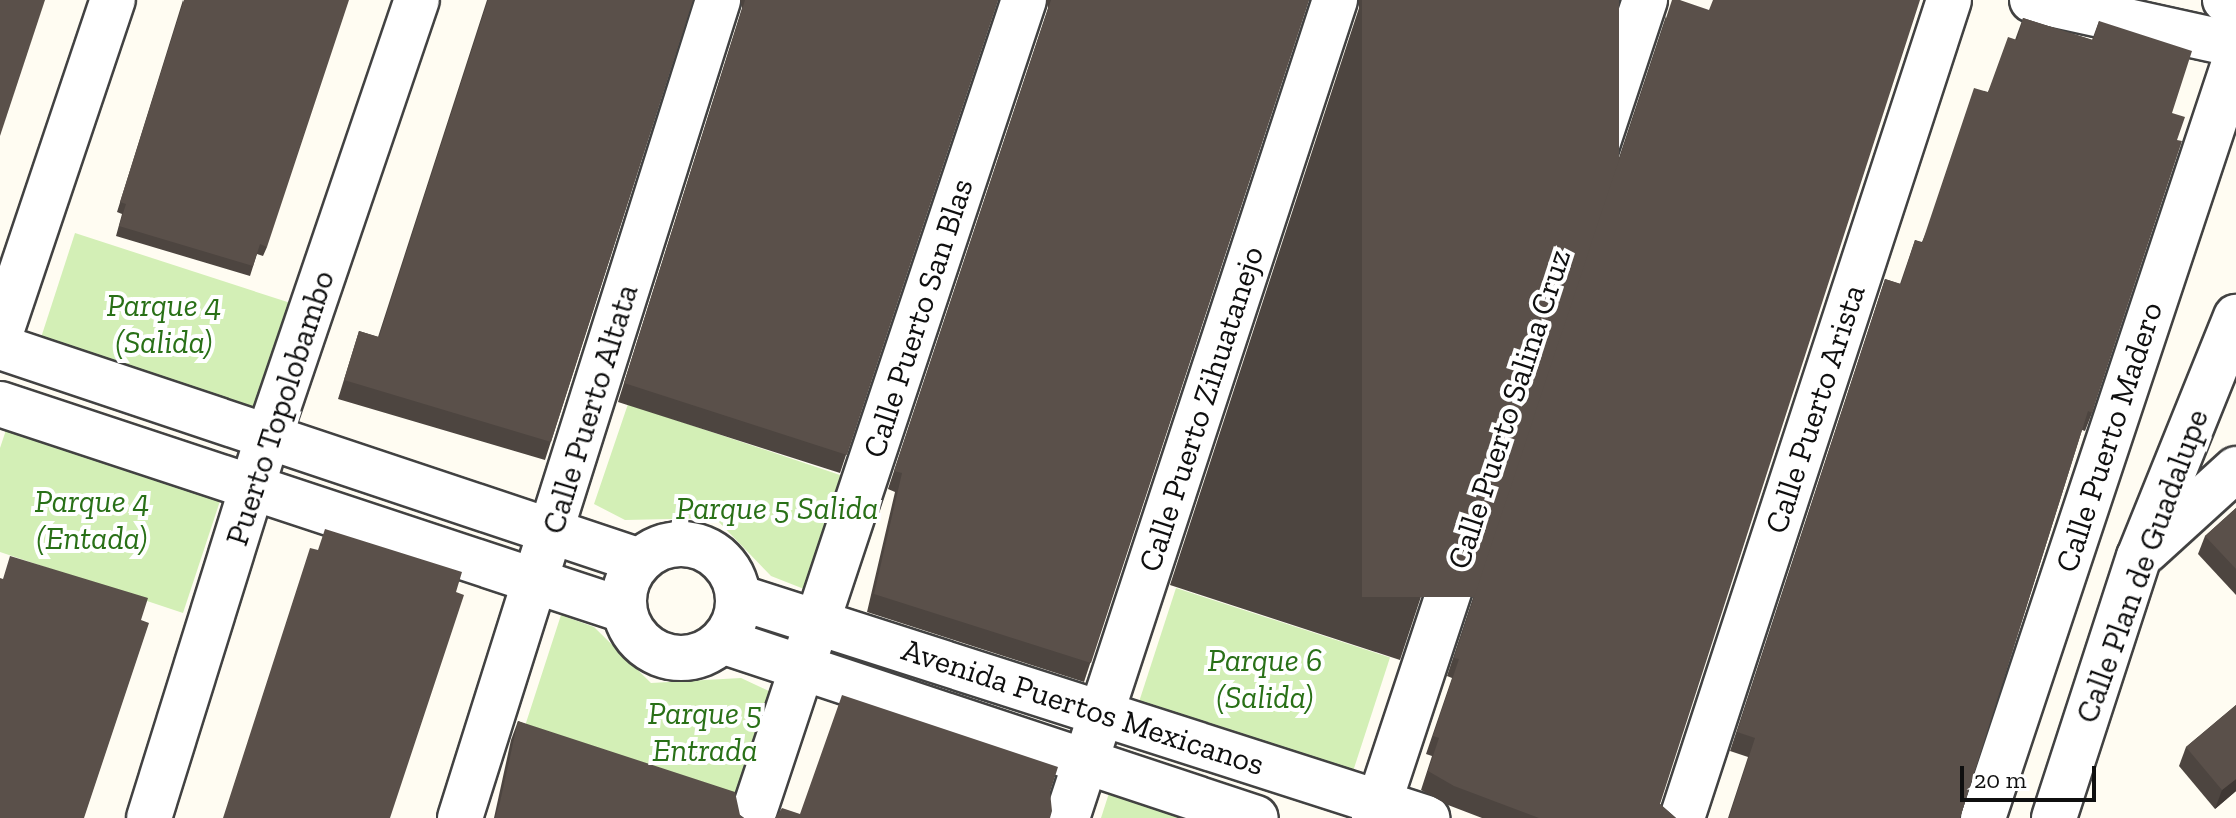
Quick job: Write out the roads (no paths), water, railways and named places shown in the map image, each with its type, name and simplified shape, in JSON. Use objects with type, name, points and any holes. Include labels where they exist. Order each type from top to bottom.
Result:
[{"type":"street","points":[[0,335],[113,0]]},
{"type":"street","name":"Puerto Topolobambo","points":[[149,818],[267,440],[417,0]]},
{"type":"street","name":"Calle Puerto Altata","points":[[460,818],[718,0]]},
{"type":"street","name":"Calle Puerto San Blas","points":[[752,818],[1024,0]]},
{"type":"street","name":"Calle Puerto Zihuatanejo","points":[[1067,818],[1335,0]]},
{"type":"street","name":"Calle Puerto Salina Cruz","points":[[1376,810],[1645,0]]},
{"type":"street","name":"Calle Puerto Arista","points":[[1682,818],[1949,0]]},
{"type":"street","points":[[2032,0],[2236,45]]},
{"type":"street","points":[[2225,0],[2236,2]]},
{"type":"street","name":"Calle Puerto Madero","points":[[1983,818],[2236,57]]},
{"type":"street","name":"Calle Plan de Guadalupe","points":[[2054,818],[2139,557],[2236,317]]},
{"type":"street","points":[[0,347],[267,440],[637,560]]},
{"type":"street","points":[[0,404],[623,610]]},
{"type":"street","points":[[2139,557],[2236,469]]},
{"type":"street","points":[[668,545],[708,550],[724,564],[738,597],[725,642],[695,657],[659,654],[641,643],[623,610],[625,585],[637,560],[668,545]]},
{"type":"street","name":"Avenida Puertos Mexicanos","points":[[738,597],[1101,712],[1376,810],[1427,818]]},
{"type":"street","name":"Avenida Puertos Mexicanos","points":[[725,642],[803,664],[1256,818]]},
{"type":"park label","name":"Parque 4 (Salida)","points":[[164,324]]},
{"type":"park label","name":"Parque 5 Salida","points":[[777,508]]},
{"type":"park label","name":"Parque 4 (Entada)","points":[[92,520]]},
{"type":"park label","name":"Parque 6 (Salida)","points":[[1265,680]]},
{"type":"park label","name":"Parque 5 Entrada","points":[[705,732]]}]
